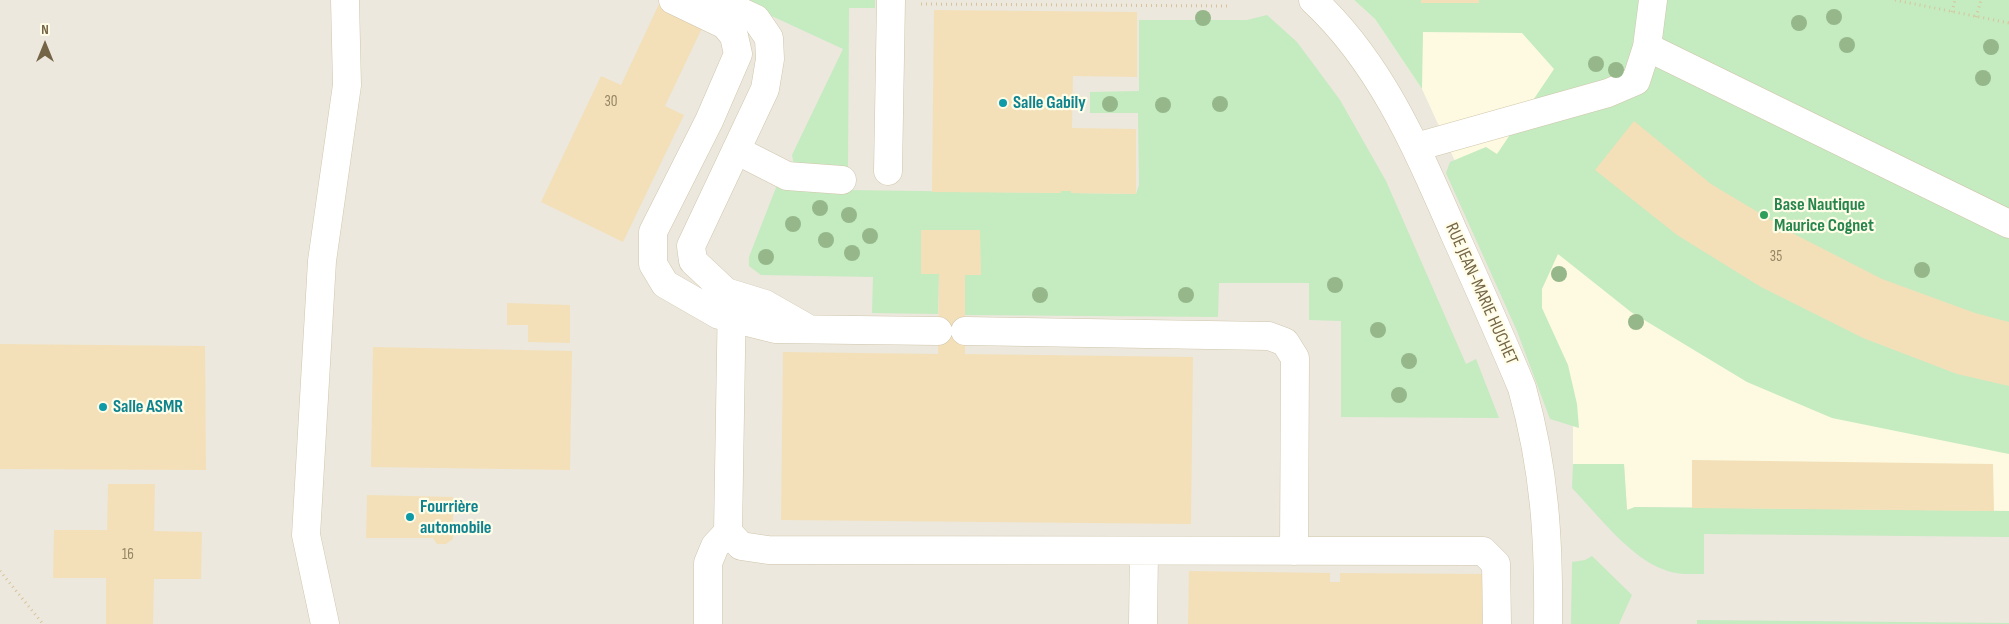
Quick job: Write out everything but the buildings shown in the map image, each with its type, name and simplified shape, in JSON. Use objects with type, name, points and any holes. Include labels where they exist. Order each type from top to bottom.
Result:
[{"type":"street","points":[[325,624],[306,535],[322,261],[347,85],[345,0]]},
{"type":"street","points":[[673,0],[724,25],[734,36],[738,54],[709,121],[653,232],[653,264],[665,284],[719,315],[732,306],[765,304],[810,330],[1269,336],[1285,342],[1295,358],[1294,551]]},
{"type":"street","points":[[708,624],[708,563],[715,546],[728,532],[732,306],[726,292],[693,261],[692,246],[765,90],[770,59],[769,38],[756,19],[716,0]]},
{"type":"street","name":"RUE JEAN-MARIE HUCHET","points":[[1313,0],[1330,16],[1371,68],[1416,146],[1522,388],[1540,468],[1546,512],[1548,624]]},
{"type":"street","points":[[1416,146],[1608,93],[1636,81],[1647,47],[1653,0]]},
{"type":"street","points":[[888,171],[891,2]]},
{"type":"street","points":[[1647,47],[2009,224]]},
{"type":"street","points":[[736,150],[787,176],[842,180]]},
{"type":"street","points":[[728,532],[742,546],[768,550],[1483,551],[1496,564],[1497,624]]},
{"type":"street","points":[[1143,624],[1144,552]]},
{"type":"path","points":[[1895,0],[2009,23]]},
{"type":"path","points":[[1952,12],[1954,0]]},
{"type":"path","points":[[1976,16],[1981,0]]},
{"type":"path","points":[[891,2],[1069,2],[1228,6]]},
{"type":"path","points":[[0,571],[43,624]]},
{"type":"shaded area","points":[[0,0],[1354,0],[1375,19],[1422,89],[1563,397],[1573,427],[1573,464],[1624,464],[1627,510],[1635,507],[2009,511],[2009,624],[0,624]]},
{"type":"green space","points":[[737,0],[875,0],[875,8],[849,8],[848,168],[794,165],[792,155],[843,49]]},
{"type":"green space","name":"Base Nautique Maurice Cognet","points":[[1354,0],[2009,0],[2009,454],[1832,418],[1747,382],[1631,312],[1558,254],[1542,289],[1542,308],[1568,365],[1577,404],[1579,428],[1550,419],[1517,331],[1446,173],[1450,162],[1486,147],[1497,154],[1554,69],[1522,33],[1423,32],[1422,89],[1375,19]]},
{"type":"green space","points":[[1267,15],[1297,42],[1340,100],[1386,181],[1466,364],[1476,359],[1499,418],[1341,417],[1341,321],[1309,320],[1309,283],[1219,283],[1218,317],[965,315],[965,275],[921,231],[921,274],[939,274],[938,314],[872,313],[873,277],[761,275],[749,266],[749,257],[777,185],[848,190],[1060,193],[1061,191],[1071,191],[1071,193],[1136,194],[1139,185],[1138,113],[1090,113],[1090,92],[1139,91],[1139,20],[1247,20]]},
{"type":"green space","points":[[1573,464],[1624,464],[1627,510],[1635,507],[2009,511],[2009,537],[1704,534],[1704,574],[1675,573],[1652,564],[1615,535],[1572,488]]},
{"type":"green space","points":[[1592,556],[1632,595],[1619,624],[1571,624],[1572,562],[1585,560]]},
{"type":"green space","points":[[1697,620],[2009,623],[2009,624],[1697,624]]},
{"type":"place","name":"Salle Gabily","points":[[1003,103]]},
{"type":"place","name":"Base Nautique Maurice Cognet","points":[[1764,215]]},
{"type":"place","name":"Salle ASMR","points":[[103,407]]},
{"type":"place","name":"Fourrière automobile","points":[[410,517]]}]
